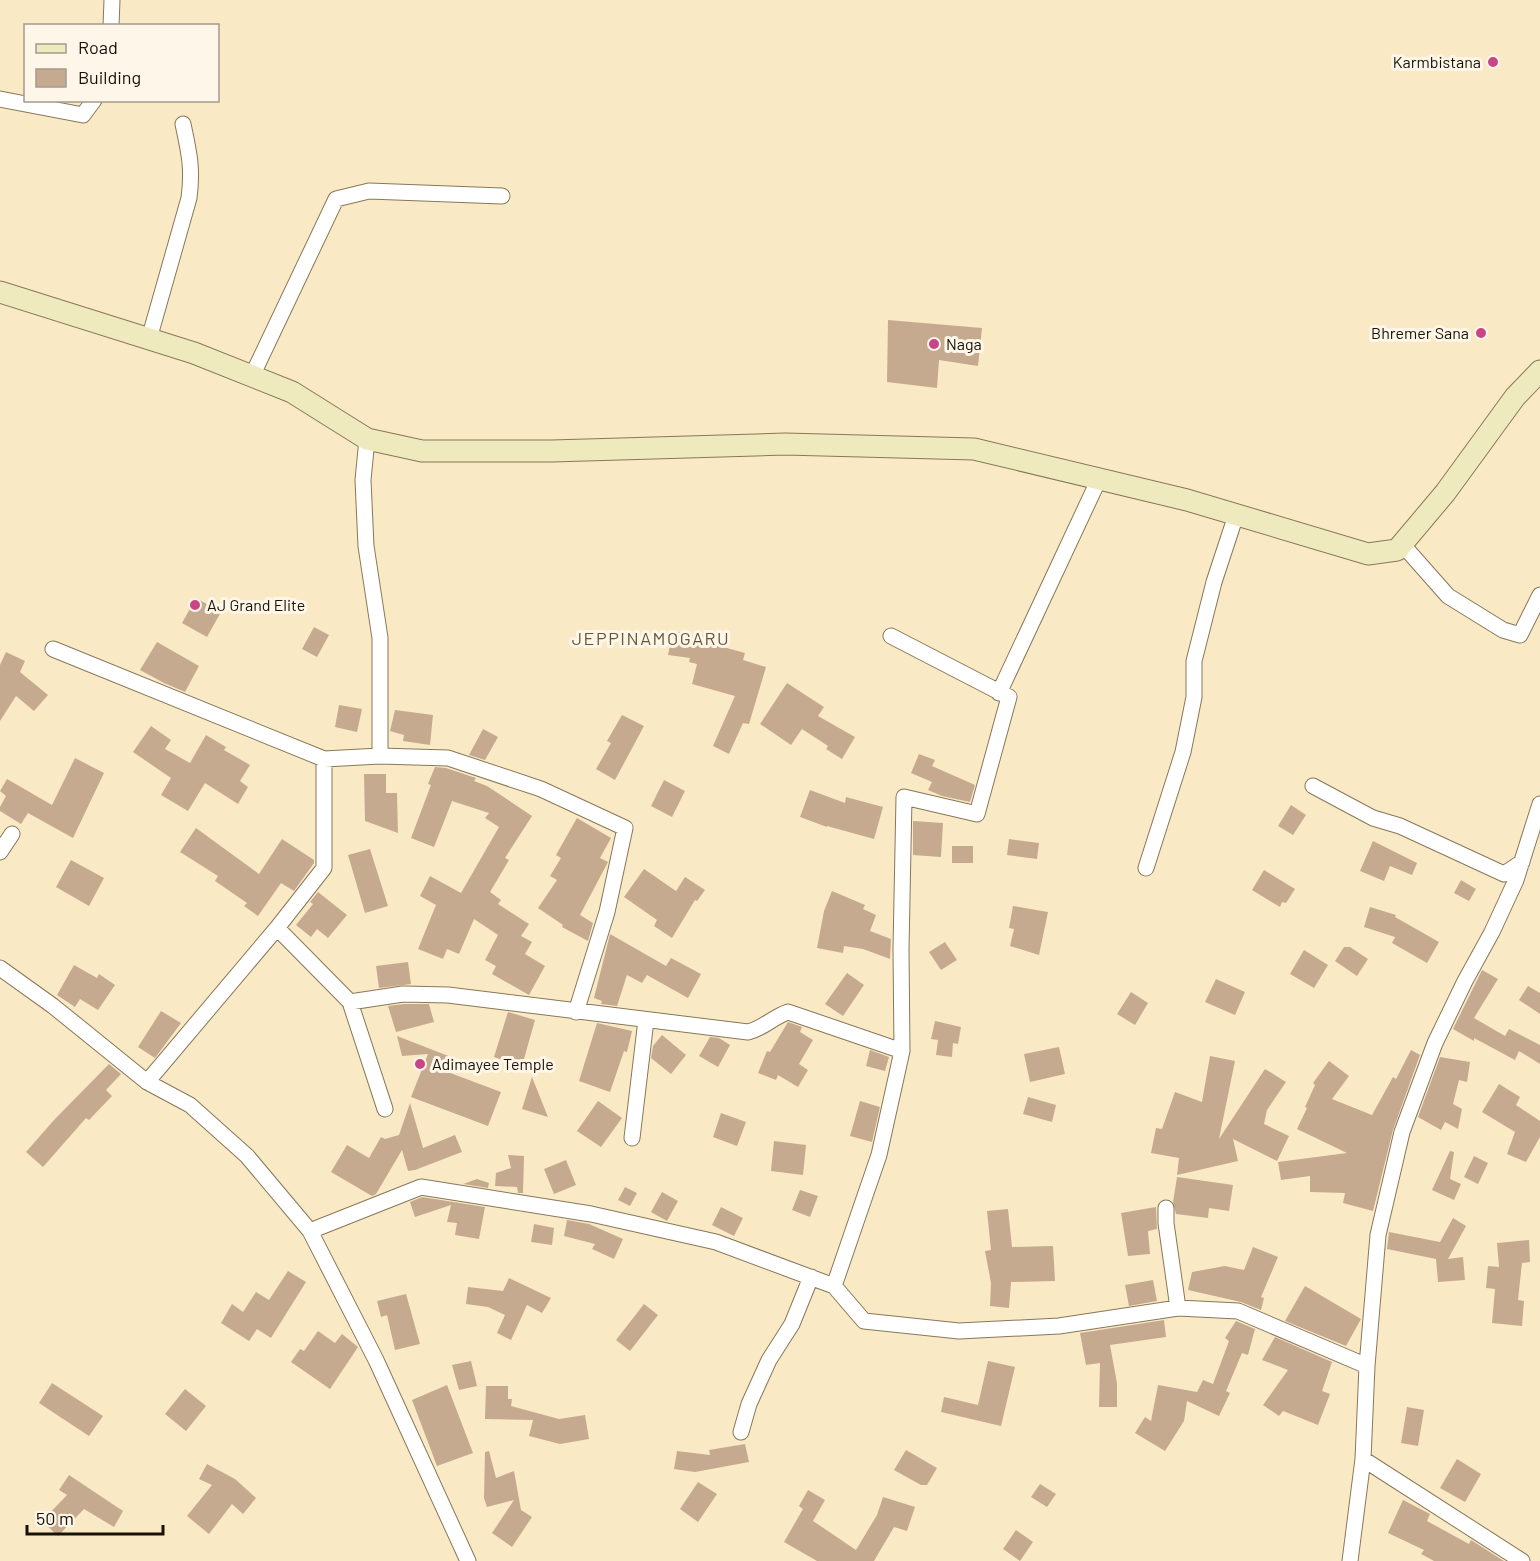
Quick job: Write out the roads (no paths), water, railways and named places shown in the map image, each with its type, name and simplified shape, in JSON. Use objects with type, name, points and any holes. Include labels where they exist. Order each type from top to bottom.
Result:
[{"type":"street","points":[[111,24],[112,0]]},
{"type":"street","points":[[0,99],[83,115],[93,102]]},
{"type":"street","points":[[149,339],[189,198],[192,176],[191,158],[183,124]]},
{"type":"street","points":[[252,376],[336,199],[369,191],[502,196]]},
{"type":"street","points":[[0,292],[194,353],[292,392],[367,439],[422,451],[552,451],[785,444],[974,449],[1187,500],[1368,554],[1397,550],[1445,493],[1515,397],[1540,372]]},
{"type":"street","points":[[367,439],[363,480],[366,546],[380,638],[381,756]]},
{"type":"street","points":[[999,693],[1099,479]]},
{"type":"street","points":[[1146,868],[1183,752],[1194,697],[1194,661],[1214,582],[1236,515]]},
{"type":"street","points":[[1402,544],[1448,596],[1503,630],[1520,635],[1540,595]]},
{"type":"street","points":[[834,1286],[879,1155],[902,1051],[901,949],[904,797],[976,814],[1010,697],[891,636]]},
{"type":"street","points":[[53,649],[324,759],[381,756],[448,758],[541,789],[625,828],[607,912],[576,1012]]},
{"type":"street","points":[[147,1082],[277,928],[324,868],[324,759]]},
{"type":"street","points":[[1313,786],[1373,818],[1400,826],[1504,874],[1522,861]]},
{"type":"street","points":[[1350,1561],[1363,1459],[1367,1366],[1378,1235],[1402,1132],[1435,1043],[1516,880],[1540,804]]},
{"type":"street","points":[[0,852],[12,834]]},
{"type":"street","points":[[277,928],[350,1002],[385,1109]]},
{"type":"street","points":[[0,968],[54,1006],[147,1082],[190,1105],[247,1156],[309,1231],[376,1360],[468,1561]]},
{"type":"street","points":[[350,1002],[403,994],[448,994],[748,1032],[760,1029],[788,1012],[902,1051]]},
{"type":"street","points":[[632,1138],[646,1020]]},
{"type":"street","points":[[309,1231],[421,1187],[591,1214],[716,1242],[834,1286],[864,1321],[959,1331],[1059,1326],[1178,1308],[1238,1311],[1367,1366]]},
{"type":"street","points":[[1166,1208],[1178,1308]]},
{"type":"street","points":[[741,1432],[749,1404],[769,1360],[792,1324],[811,1277]]},
{"type":"street","points":[[1363,1459],[1522,1561]]},
{"type":"place","name":"Karmbistana","points":[[1493,62]]},
{"type":"place","name":"Bhremer Sana","points":[[1481,333]]},
{"type":"place","name":"Naga","points":[[934,344]]},
{"type":"place","name":"AJ Grand Elite","points":[[195,605]]},
{"type":"place","name":"Adimayee Temple","points":[[420,1064]]},
{"type":"district","name":"JEPPINAMOGARU","points":[[651,639]]}]
